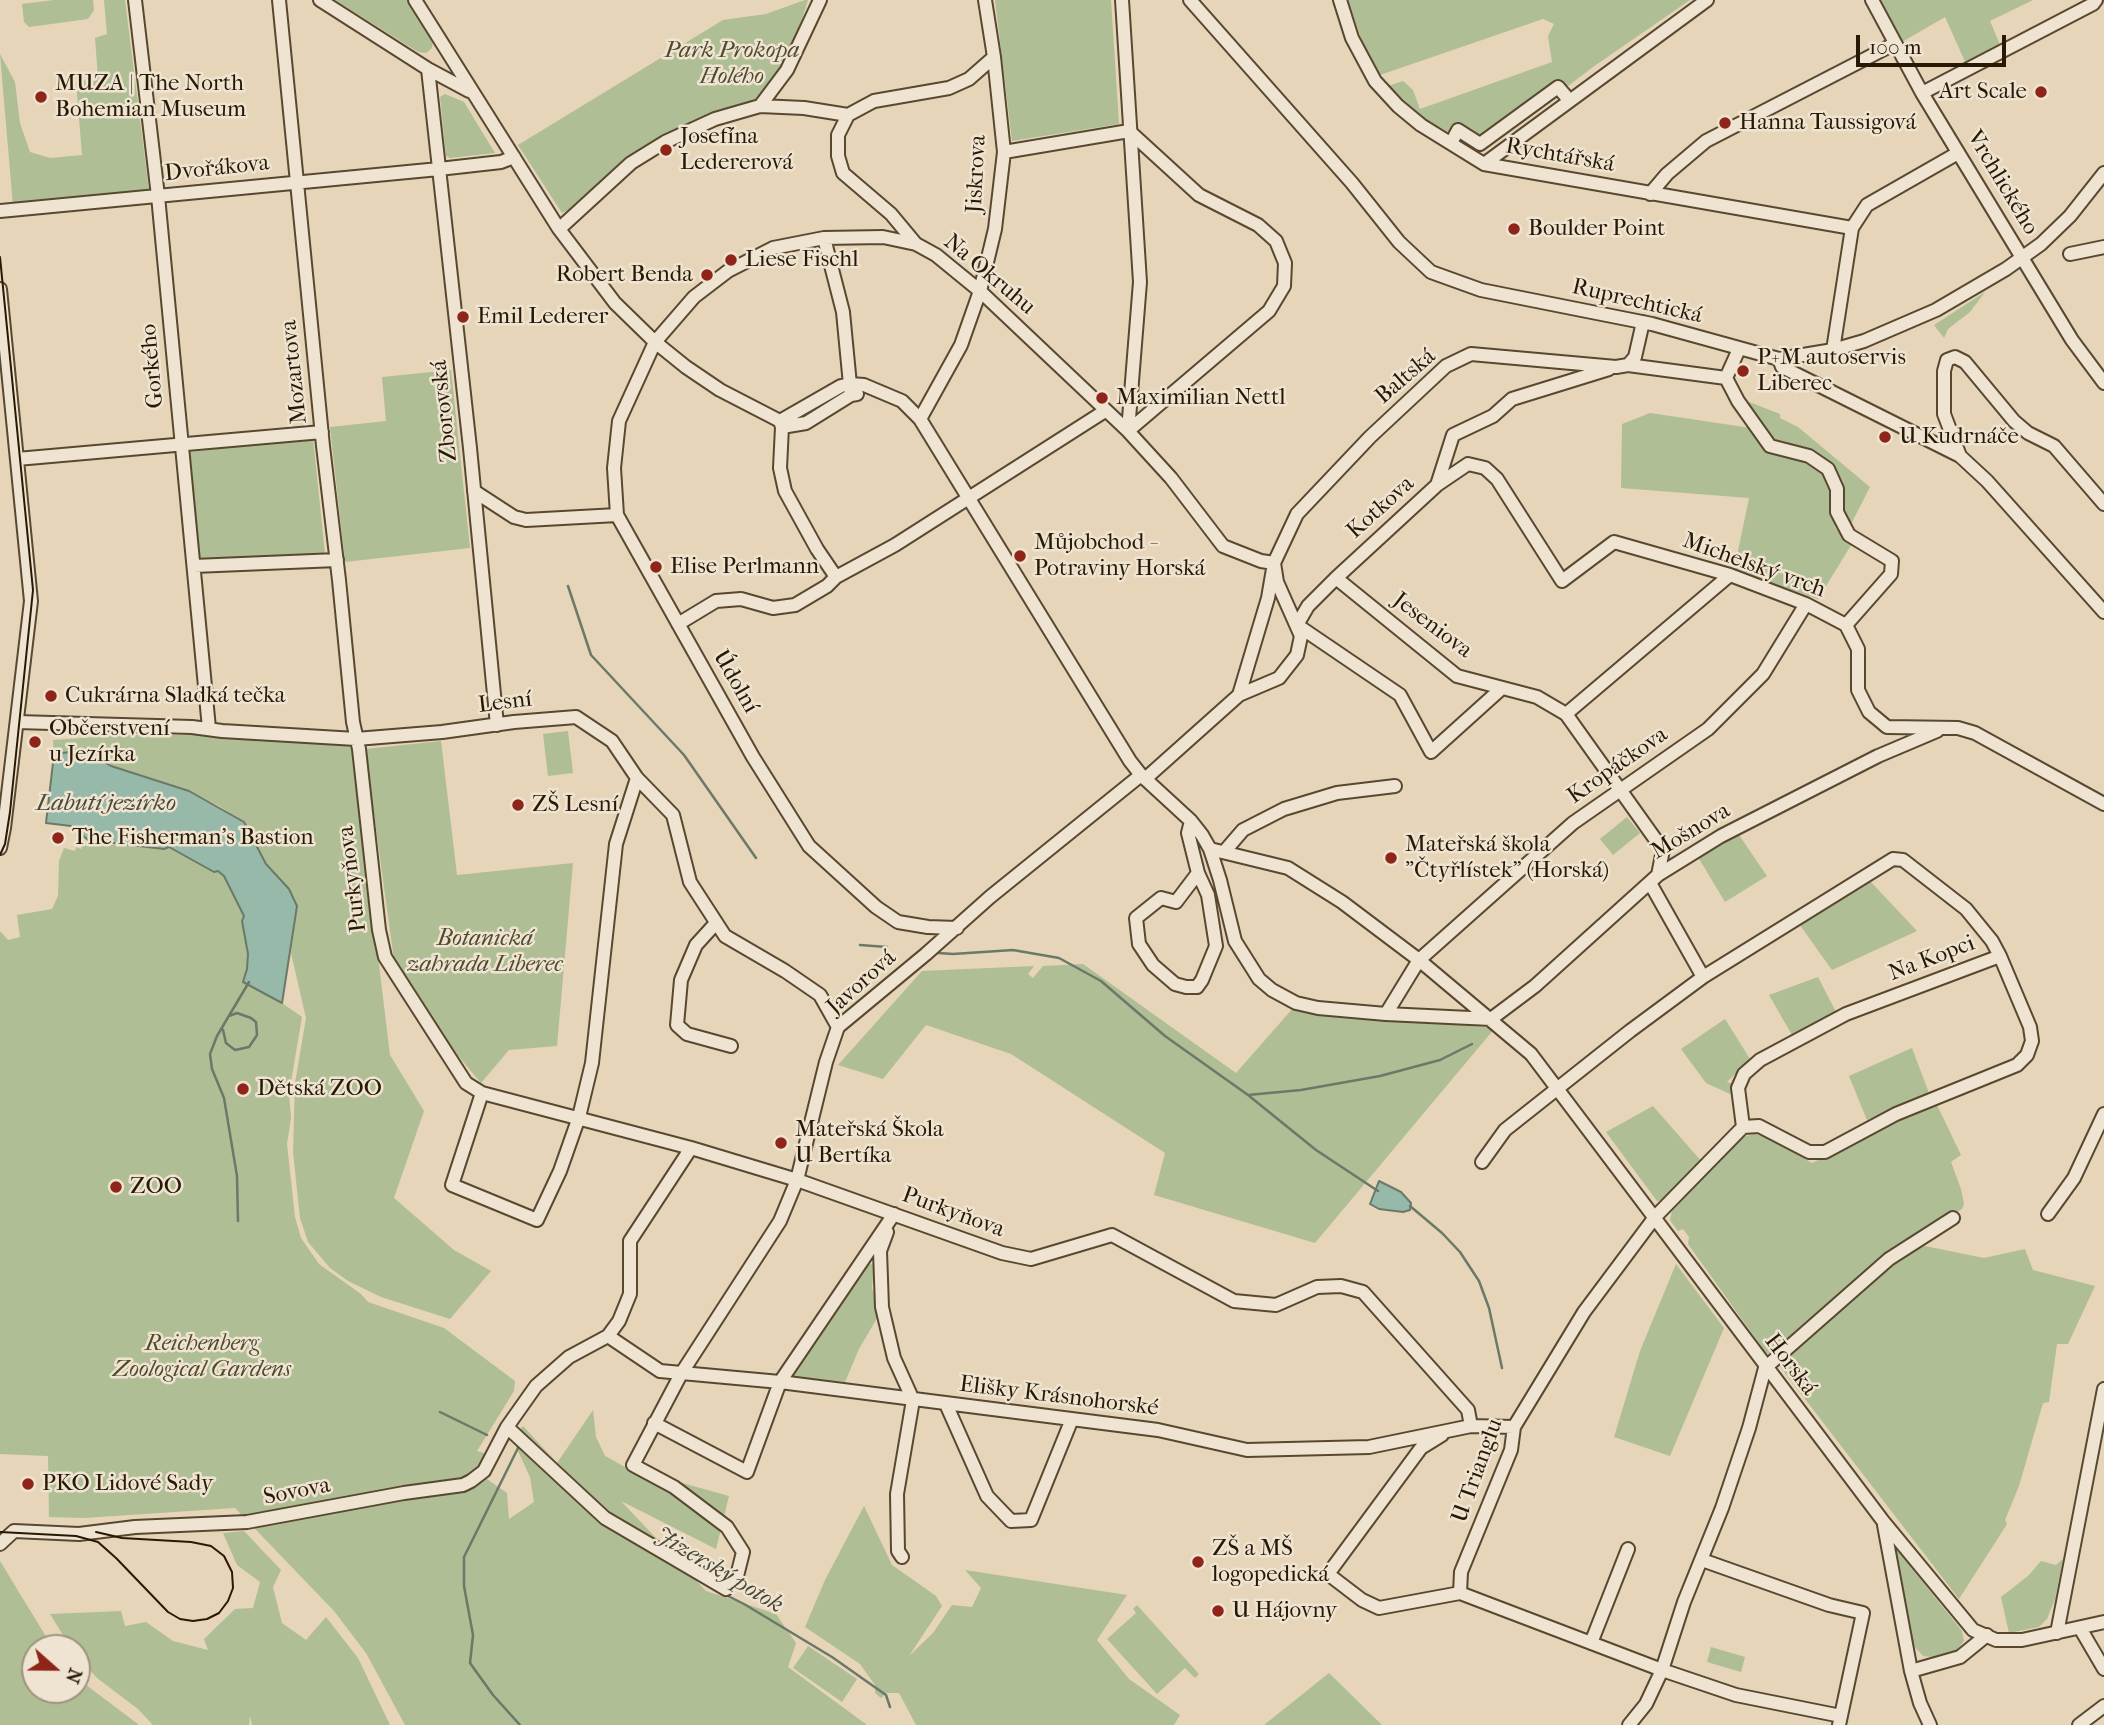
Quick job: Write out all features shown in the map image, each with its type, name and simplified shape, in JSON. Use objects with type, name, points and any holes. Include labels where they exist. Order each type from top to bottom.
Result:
[{"type":"street","name":"Gorkého","points":[[135,0],[158,196],[209,728]]},
{"type":"street","name":"Mozartova","points":[[279,0],[321,432],[356,739]]},
{"type":"street","points":[[320,0],[428,69],[471,92]]},
{"type":"street","points":[[415,0],[559,229],[615,303],[655,342],[720,390],[781,424]]},
{"type":"street","points":[[760,106],[788,70],[820,0]]},
{"type":"street","name":"Jiskrova","points":[[920,419],[961,345],[980,291],[995,229],[1004,152],[985,0]]},
{"type":"street","points":[[1122,0],[1140,282],[1128,430]]},
{"type":"street","name":"Ruprechtická","points":[[1190,0],[1352,183],[1399,242],[1431,272],[1481,289],[1643,322],[1779,359],[1782,367],[1960,456],[1987,481],[2104,612]]},
{"type":"street","name":"Rychtářská","points":[[1340,0],[1352,38],[1375,81],[1398,106],[1422,125],[1484,164],[1852,228]]},
{"type":"street","points":[[1484,164],[1707,0]]},
{"type":"street","name":"Vrchlického","points":[[1872,0],[1894,44],[1958,153],[2072,340],[2104,383]]},
{"type":"street","points":[[1922,93],[2093,4],[2095,0]]},
{"type":"street","points":[[1650,194],[1667,174],[1706,141],[1894,44]]},
{"type":"street","points":[[916,244],[891,214],[844,173],[838,156],[838,135],[848,115],[874,101],[949,88],[969,79],[993,57]]},
{"type":"street","name":"Zborovská","points":[[428,69],[497,725]]},
{"type":"street","points":[[1451,144],[1458,130],[1480,144],[1558,87],[1569,100]]},
{"type":"street","points":[[559,229],[631,163],[665,142],[715,119],[760,106],[804,107],[848,115]]},
{"type":"street","points":[[1004,152],[1129,131]]},
{"type":"street","points":[[1128,430],[1269,311],[1284,286],[1285,263],[1276,241],[1258,225],[1199,195],[1129,131]]},
{"type":"street","points":[[1833,350],[1852,228],[1867,205],[1958,153]]},
{"type":"street","points":[[439,169],[514,158]]},
{"type":"street","name":"Dvořákova","points":[[0,211],[439,169]]},
{"type":"street","points":[[1779,359],[1833,350],[1864,341],[1936,310],[2041,244],[2070,216],[2104,173]]},
{"type":"street","name":"Na Okruhu","points":[[617,515],[614,468],[619,421],[655,342],[694,297],[729,271],[773,248],[824,238],[883,237],[916,244],[936,255],[980,291],[1128,430],[1171,478],[1223,546],[1261,561],[1274,563]]},
{"type":"street","points":[[824,238],[843,312],[850,389]]},
{"type":"street","points":[[2070,254],[2104,247]]},
{"type":"street","points":[[0,289],[31,601],[5,828],[0,848]]},
{"type":"street","points":[[1622,366],[1635,357],[1643,322]]},
{"type":"street","points":[[1739,349],[1726,378],[1738,401],[1770,446],[1809,456],[1828,468],[1837,489],[1837,512],[1849,535],[1892,561],[1891,574],[1846,625]]},
{"type":"street","name":"Baltská","points":[[1239,695],[1268,598],[1274,563],[1297,514],[1370,437],[1446,366],[1471,354],[1622,366],[1726,378]]},
{"type":"street","points":[[1960,456],[1944,414],[1944,370],[1947,360],[1955,357],[1965,362],[2014,421],[2028,433],[2054,446],[2104,504]]},
{"type":"street","name":"Kotkova","points":[[1297,625],[1308,606],[1336,578],[1437,485],[1453,435],[1493,416],[1512,399],[1622,366]]},
{"type":"street","points":[[781,424],[841,386],[850,389],[864,385],[902,401],[920,419],[1143,777],[1191,821],[1210,849],[1235,941],[1259,979],[1272,990],[1296,1003],[1318,1008],[1491,1019]]},
{"type":"street","points":[[678,624],[716,601],[741,599],[774,608],[795,605],[895,545],[1105,411]]},
{"type":"street","points":[[781,424],[780,468],[785,491],[836,578]]},
{"type":"street","points":[[17,459],[321,432]]},
{"type":"street","name":"Michelský vrch","points":[[1437,485],[1468,464],[1485,468],[1497,479],[1562,581],[1614,542],[1730,575],[1806,604],[1846,625],[1858,649],[1858,690],[1869,712],[1887,727]]},
{"type":"street","points":[[474,491],[513,517],[526,520],[617,515]]},
{"type":"street","name":"Údolní","points":[[617,515],[753,757],[809,846],[876,907],[898,922],[957,928]]},
{"type":"street","points":[[194,566],[337,560]]},
{"type":"street","points":[[1143,777],[1239,695],[1279,678],[1297,655],[1301,636],[1277,582],[1274,563]]},
{"type":"street","points":[[1566,714],[1730,575]]},
{"type":"street","name":"Jeseniova","points":[[1336,578],[1457,676],[1537,697],[1566,714],[1663,850],[1654,879]]},
{"type":"street","name":"Kropáčkova","points":[[1386,1014],[1419,960],[1573,823],[1708,729],[1763,674],[1806,604]]},
{"type":"street","points":[[1297,625],[1400,695],[1430,752],[1502,688]]},
{"type":"street","name":"Lesní","points":[[17,722],[209,728],[356,739],[576,717],[612,741],[636,778],[673,815],[690,882],[725,936],[820,995],[838,1027]]},
{"type":"street","points":[[1893,750],[1887,727],[1958,729],[1975,733],[2104,804]]},
{"type":"street","name":"Mošnova","points":[[1491,1019],[1535,986],[1654,879],[1721,836],[1893,750],[1943,729]]},
{"type":"street","name":"Purkyňova","points":[[356,739],[384,957],[466,1083],[482,1093],[691,1147],[797,1180],[1002,1254],[1031,1259],[1112,1235],[1234,1301],[1276,1305],[1317,1287],[1340,1286],[1363,1292],[1468,1409],[1471,1426]]},
{"type":"street","name":"Javorová","points":[[507,1427],[605,1518],[726,1589],[736,1580],[743,1552],[727,1527],[674,1487],[632,1465],[681,1374],[780,1221],[797,1180],[826,1062],[838,1027],[1011,880],[1143,777]]},
{"type":"street","points":[[482,1093],[452,1185],[537,1220],[560,1171],[579,1117],[592,1063],[617,844],[636,778]]},
{"type":"street","points":[[1224,852],[1243,830],[1284,809],[1337,793],[1395,786]]},
{"type":"street","points":[[1191,821],[1188,833],[1198,873],[1208,895],[1216,946],[1197,987],[1186,987],[1175,984],[1153,965],[1139,944],[1136,918],[1161,898],[1176,902],[1198,873]]},
{"type":"street","name":"Horská","points":[[1210,849],[1288,868],[1342,902],[1419,960],[1531,1054],[1883,1521],[1973,1630],[1996,1640],[2022,1640],[2104,1622]]},
{"type":"street","points":[[1482,1163],[1505,1130],[1703,977],[1893,859],[1903,860],[1966,909],[2000,956]]},
{"type":"street","points":[[1654,879],[1703,977]]},
{"type":"street","points":[[716,923],[696,945],[681,980],[677,1025],[687,1034],[732,1046]]},
{"type":"street","name":"Na Kopci","points":[[2000,956],[2030,1027],[2032,1041],[2027,1055],[2017,1065],[1896,1114],[1825,1152],[1809,1153],[1759,1126],[1743,1128],[1738,1088],[1744,1074],[1760,1060],[1846,1014],[2000,956]]},
{"type":"street","points":[[2048,1214],[2074,1178],[2104,1114]]},
{"type":"street","points":[[1655,1217],[1743,1128]]},
{"type":"street","points":[[608,1336],[619,1321],[629,1294],[630,1241],[691,1147]]},
{"type":"street","points":[[654,1423],[747,1472],[780,1382],[894,1214]]},
{"type":"street","points":[[894,1214],[880,1251],[882,1307],[894,1358],[913,1400],[897,1494],[898,1551],[902,1557]]},
{"type":"street","name":"U Trianglu","points":[[1460,1593],[1461,1572],[1511,1450],[1514,1427],[1584,1312],[1655,1217]]},
{"type":"street","points":[[1629,1725],[1646,1704],[1662,1670],[1684,1602],[1702,1560],[1745,1439],[1765,1367],[1889,1259],[1953,1218]]},
{"type":"street","name":"Elišky Krásnohorské","points":[[608,1336],[660,1371],[780,1382],[1158,1430],[1247,1450],[1369,1447],[1471,1426],[1514,1427]]},
{"type":"street","name":"Sovova","points":[[9,1531],[79,1534],[135,1527],[243,1523],[404,1493],[463,1485],[484,1471],[507,1427],[536,1385],[569,1357],[608,1336]]},
{"type":"street","points":[[2057,1633],[2103,1398]]},
{"type":"street","points":[[946,1404],[987,1496],[1011,1521],[1031,1520],[1072,1419]]},
{"type":"street","points":[[1449,1430],[1421,1448],[1328,1574],[1362,1601],[1379,1608],[1460,1593],[1662,1670],[1736,1695],[1840,1721],[1863,1613],[1829,1605],[1702,1560]]},
{"type":"street","points":[[1883,1521],[1911,1671],[1920,1703],[1930,1725]]},
{"type":"street","points":[[0,1544],[9,1531]]},
{"type":"street","points":[[1591,1643],[1628,1549]]},
{"type":"street","points":[[2080,1628],[2104,1669]]},
{"type":"street","points":[[1911,1671],[1959,1657],[1987,1635]]},
{"type":"street","points":[[2079,1725],[2104,1706]]},
{"type":"green space","points":[[54,0],[93,0],[94,10],[88,19],[29,27],[24,22],[22,4]]},
{"type":"green space","points":[[104,0],[125,0],[149,191],[13,206],[0,54],[15,82],[20,123],[30,152],[50,158],[82,155],[76,82],[98,78],[95,38],[107,34]]},
{"type":"green space","points":[[335,0],[409,0],[433,40],[432,48],[426,53],[418,52]]},
{"type":"green space","name":"Park Prokopa Holého","points":[[808,0],[788,65],[761,100],[707,114],[696,120],[638,154],[571,209],[562,213],[518,145],[723,20],[766,14]]},
{"type":"green space","points":[[995,0],[1111,0],[1119,124],[1012,141]]},
{"type":"green space","points":[[1348,0],[1690,0],[1593,67],[1483,151],[1423,118],[1388,86],[1403,81],[1413,90],[1420,109],[1552,62],[1548,36],[1554,24],[1543,19],[1380,75],[1364,47]]},
{"type":"green space","points":[[1881,0],[2033,0],[1990,21],[2001,47],[1967,66],[1945,17],[1902,42]]},
{"type":"green space","points":[[445,94],[464,102],[495,153],[450,158],[446,156],[440,97]]},
{"type":"green space","points":[[1985,292],[1970,312],[1948,329],[1944,338],[1934,325]]},
{"type":"green space","points":[[451,370],[470,548],[345,562],[330,427],[386,421],[382,377]]},
{"type":"green space","points":[[1739,398],[1780,414],[1780,418],[1798,427],[1870,487],[1849,528],[1843,518],[1830,469],[1778,446]]},
{"type":"green space","points":[[1650,413],[1751,428],[1822,469],[1832,485],[1832,516],[1836,529],[1853,542],[1818,599],[1734,570],[1749,498],[1621,488],[1622,424]]},
{"type":"green space","points":[[313,438],[325,554],[201,566],[190,452]]},
{"type":"green space","points":[[568,731],[573,773],[548,776],[543,734]]},
{"type":"green space","points":[[124,735],[198,735],[345,742],[353,750],[390,1055],[424,1111],[394,1198],[454,1250],[491,1271],[450,1319],[381,1297],[348,1281],[330,1268],[308,1242],[300,1218],[293,1152],[295,1083],[306,1018],[291,953],[297,906],[289,889],[266,864],[244,822],[219,806],[189,791],[111,766],[78,751],[54,754],[53,740]]},
{"type":"green space","name":"Botanická zahrada Liberec","points":[[441,741],[457,875],[573,863],[557,1046],[509,1050],[481,1083],[455,1052],[394,960],[365,749]]},
{"type":"green space","points":[[1627,817],[1640,833],[1613,855],[1600,839]]},
{"type":"green space","points":[[1737,832],[1767,876],[1725,902],[1698,857]]},
{"type":"green space","name":"Reichenberg Zoological Gardens","points":[[83,842],[164,849],[168,847],[224,876],[244,917],[242,921],[248,954],[247,969],[282,1003],[302,1017],[291,1082],[288,1082],[291,1118],[287,1144],[295,1217],[301,1238],[319,1264],[368,1302],[444,1328],[515,1381],[514,1391],[477,1451],[484,1453],[487,1479],[507,1493],[509,1519],[534,1502],[530,1477],[512,1438],[523,1426],[557,1463],[593,1410],[596,1437],[605,1456],[625,1467],[729,1496],[716,1549],[621,1501],[706,1591],[776,1614],[796,1643],[788,1667],[867,1725],[405,1725],[366,1653],[334,1611],[235,1508],[84,1518],[49,1517],[48,1456],[0,1454],[0,931],[8,940],[20,937],[17,915],[52,909],[58,896],[59,861],[64,848],[75,851],[76,847],[81,849]]},
{"type":"green space","points":[[1870,881],[1917,931],[1832,970],[1799,924]]},
{"type":"green space","points":[[1083,964],[1236,1073],[1294,1007],[1356,1016],[1495,1028],[1315,1243],[1154,1195],[1165,1153],[1011,1054],[926,1025],[883,1079],[838,1065],[922,971],[1034,966],[1028,974],[1033,978],[1043,966]]},
{"type":"green space","points":[[1818,977],[1836,1012],[1792,1035],[1769,995]]},
{"type":"green space","points":[[1725,1019],[1750,1059],[1727,1082],[1733,1084],[1730,1094],[1706,1083],[1681,1049]]},
{"type":"green space","points":[[1912,1048],[1929,1093],[1867,1120],[1849,1076]]},
{"type":"green space","points":[[1932,1104],[1937,1105],[1961,1155],[1951,1162],[1961,1189],[1964,1204],[1962,1209],[1939,1222],[1770,1353],[1766,1353],[1688,1244],[1689,1237],[1683,1229],[1678,1231],[1670,1220],[1672,1211],[1742,1137],[1754,1134],[1766,1137],[1812,1163]]},
{"type":"green space","points":[[1653,1106],[1702,1162],[1663,1200],[1657,1201],[1606,1132]]},
{"type":"green space","points":[[1925,1246],[1984,1258],[2025,1249],[2033,1270],[2095,1286],[2068,1344],[2057,1344],[2049,1402],[2043,1403],[2019,1486],[2005,1520],[2007,1524],[1959,1599],[1775,1360],[1896,1259]]},
{"type":"green space","points":[[866,1263],[874,1265],[872,1288],[880,1313],[859,1349],[845,1382],[791,1376]]},
{"type":"green space","points":[[1676,1264],[1724,1328],[1670,1456],[1614,1437],[1640,1351]]},
{"type":"green space","points":[[864,1506],[892,1565],[936,1596],[942,1606],[909,1656],[933,1633],[952,1605],[972,1607],[981,1588],[965,1570],[1127,1595],[1097,1640],[1129,1679],[1180,1715],[1174,1725],[916,1725],[899,1693],[886,1693],[881,1698],[875,1693],[875,1685],[860,1664],[805,1627],[825,1580]]},
{"type":"green space","points":[[244,1531],[281,1570],[273,1587],[282,1623],[306,1640],[326,1617],[358,1658],[390,1725],[252,1725],[250,1716],[249,1725],[153,1725],[138,1709],[91,1671],[91,1634],[62,1634],[50,1614],[121,1611],[125,1626],[146,1622],[173,1641],[208,1650],[204,1639],[235,1609],[253,1608],[260,1582],[237,1565],[223,1533]]},
{"type":"green space","points":[[1898,1551],[1962,1631],[1964,1641],[1956,1651],[1939,1658],[1923,1656],[1913,1645],[1895,1552]]},
{"type":"green space","points":[[2063,1559],[2055,1599],[2047,1619],[2039,1627],[2009,1633],[2001,1597],[2028,1576],[2041,1561],[2056,1565]]},
{"type":"green space","points":[[0,1561],[44,1634],[21,1634],[21,1704],[91,1704],[91,1689],[139,1725],[0,1725]]},
{"type":"green space","points":[[1137,1605],[1199,1674],[1195,1678],[1185,1668],[1157,1694],[1107,1639],[1136,1613],[1133,1609]]},
{"type":"green space","points":[[808,1646],[857,1679],[842,1702],[793,1668]]},
{"type":"green space","points":[[1711,1647],[1745,1657],[1741,1672],[1707,1662]]},
{"type":"green space","points":[[1329,1673],[1382,1725],[1264,1725]]},
{"type":"water","name":"Labutí jezírko","points":[[78,751],[111,766],[189,791],[244,822],[266,864],[289,889],[297,906],[282,1003],[243,982],[248,954],[242,921],[244,916],[224,876],[218,871],[214,872],[169,847],[164,849],[88,840],[71,826],[46,823],[54,754]]},
{"type":"water","points":[[1379,1181],[1401,1192],[1411,1203],[1410,1210],[1403,1212],[1379,1209],[1370,1204]]},
{"type":"waterway","points":[[568,586],[591,655],[684,755],[756,858]]},
{"type":"waterway","points":[[860,945],[887,947]]},
{"type":"waterway","points":[[938,953],[1013,950],[1059,958],[1101,981],[1165,1036],[1248,1095],[1316,1150],[1378,1191]]},
{"type":"waterway","name":"Jizerský potok","points":[[238,1221],[237,1176],[224,1098],[212,1069],[210,1054],[217,1036],[249,982]]},
{"type":"waterway","points":[[223,1030],[226,1043],[235,1050],[249,1047],[257,1035],[256,1022],[251,1018],[237,1013],[229,1016]]},
{"type":"waterway","points":[[1248,1095],[1301,1090],[1380,1076],[1440,1060],[1472,1044]]},
{"type":"waterway","points":[[1410,1206],[1460,1252],[1479,1281],[1489,1308],[1502,1368]]},
{"type":"waterway","name":"Jizerský potok","points":[[440,1412],[487,1435]]},
{"type":"waterway","points":[[519,1446],[464,1557],[464,1586],[473,1635],[470,1663],[493,1695],[520,1725]]},
{"type":"waterway","name":"Jizerský potok","points":[[536,1462],[583,1506]]},
{"type":"waterway","name":"Jizerský potok","points":[[694,1577],[718,1591]]},
{"type":"waterway","name":"Jizerský potok","points":[[724,1594],[832,1657],[886,1695],[890,1707]]},
{"type":"tram line","points":[[0,257],[33,590],[10,812],[5,844],[0,855]]},
{"type":"tram line","points":[[0,1532],[76,1536],[98,1542],[168,1612],[180,1619],[207,1619],[219,1613],[228,1601],[233,1588],[232,1572],[224,1556],[211,1546],[191,1542],[122,1538],[96,1532]]},
{"type":"place","name":"Art Scale","points":[[2041,92]]},
{"type":"place","name":"MUZA | The North Bohemian Museum","points":[[41,97]]},
{"type":"place","name":"Hanna Taussigová","points":[[1725,123]]},
{"type":"place","name":"Josefína Ledererová","points":[[666,150]]},
{"type":"place","name":"Boulder Point","points":[[1514,229]]},
{"type":"place","name":"Liese Fischl","points":[[731,260]]},
{"type":"place","name":"Robert Benda","points":[[707,275]]},
{"type":"place","name":"Emil Lederer","points":[[463,317]]},
{"type":"place","name":"P+M autoservis Liberec","points":[[1743,371]]},
{"type":"place","name":"Maximilian Nettl","points":[[1102,398]]},
{"type":"place","name":"U Kudrnáče","points":[[1885,437]]},
{"type":"place","name":"Můjobchod - Potraviny Horská","points":[[1020,556]]},
{"type":"place","name":"Elise Perlmann","points":[[656,567]]},
{"type":"place","name":"Cukrárna Sladká tečka","points":[[51,696]]},
{"type":"place","name":"Občerstvení u Jezírka","points":[[35,742]]},
{"type":"place","name":"ZŠ Lesní","points":[[518,805]]},
{"type":"place","name":"The Fisherman's Bastion","points":[[58,838]]},
{"type":"place","name":"Mateřská škola \"Čtyřlístek\" (Horská)","points":[[1391,858]]},
{"type":"place","name":"Dětská ZOO","points":[[243,1089]]},
{"type":"place","name":"Mateřská Škola U Bertíka","points":[[781,1143]]},
{"type":"place","name":"ZOO","points":[[116,1187]]},
{"type":"place","name":"PKO Lidové Sady","points":[[28,1484]]},
{"type":"place","name":"ZŠ a MŠ logopedická","points":[[1198,1562]]},
{"type":"place","name":"U Hájovny","points":[[1218,1611]]}]
